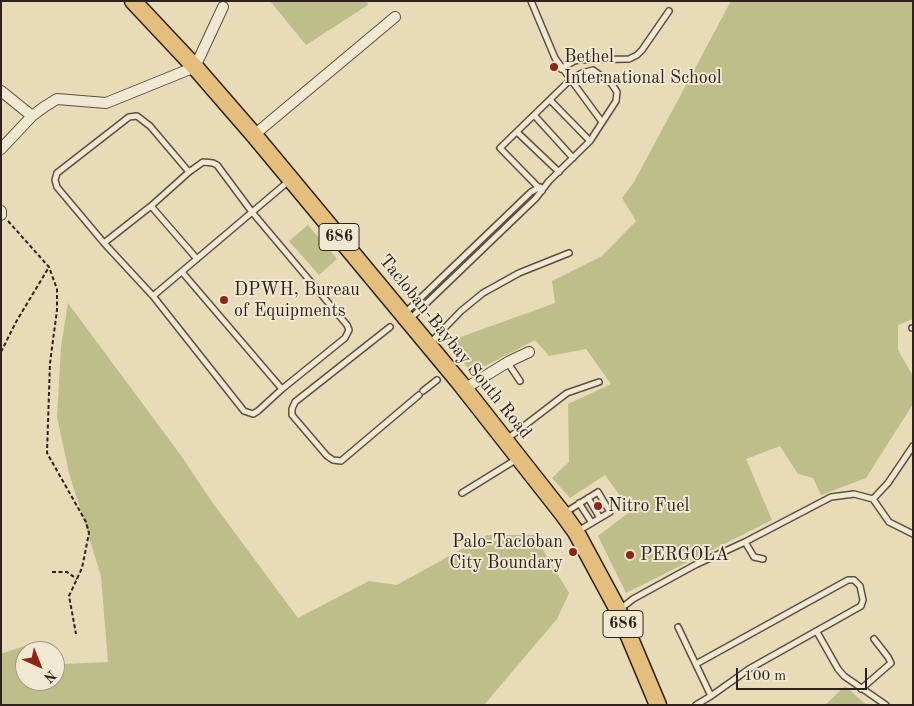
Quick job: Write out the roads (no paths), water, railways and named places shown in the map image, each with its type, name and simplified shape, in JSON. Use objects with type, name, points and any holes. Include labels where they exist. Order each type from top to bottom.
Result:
[{"type":"main road","name":"Tacloban-Baybay South Road","points":[[133,1],[195,67],[291,179],[428,345],[443,375],[464,389],[520,457],[563,514],[576,532],[618,610],[658,705]]},
{"type":"street","points":[[1,149],[32,116],[44,106],[57,99],[106,103],[195,67],[222,8]]},
{"type":"street","points":[[254,135],[394,17]]},
{"type":"street","points":[[1,91],[32,116]]},
{"type":"street","points":[[464,389],[508,362],[529,352]]},
{"type":"lane","points":[[531,1],[561,69],[602,122]]},
{"type":"lane","points":[[561,69],[579,60],[630,59],[642,50],[668,11]]},
{"type":"lane","points":[[406,318],[529,205],[540,189],[590,141],[616,101],[617,92],[611,83],[593,70],[582,73],[570,80],[500,148],[540,189]]},
{"type":"lane","points":[[550,100],[590,141]]},
{"type":"lane","points":[[534,115],[573,158]]},
{"type":"lane","points":[[104,243],[203,162],[217,165],[252,212],[348,325],[349,330],[345,338],[258,411],[253,414],[244,411],[153,296],[104,243],[57,186],[55,180],[57,173],[129,117],[137,116],[150,126],[189,172]]},
{"type":"lane","points":[[517,132],[559,172]]},
{"type":"lane","points":[[153,296],[291,179]]},
{"type":"lane","points":[[406,318],[531,192],[540,189]]},
{"type":"lane","points":[[151,206],[197,259]]},
{"type":"lane","points":[[428,345],[461,311],[482,293],[519,273],[569,253]]},
{"type":"lane","points":[[182,272],[282,389]]},
{"type":"lane","points":[[390,326],[295,402],[292,415],[327,456],[333,460],[341,461],[443,375]]},
{"type":"lane","points":[[508,362],[520,381]]},
{"type":"lane","points":[[505,440],[567,393],[599,382]]},
{"type":"lane","points":[[873,499],[888,483],[913,446]]},
{"type":"lane","points":[[462,493],[520,457]]},
{"type":"lane","points":[[563,514],[598,492],[610,512],[576,532]]},
{"type":"lane","points":[[618,610],[633,599],[694,565],[745,542],[831,497],[854,494],[873,499],[888,522],[913,534]]},
{"type":"lane","points":[[588,498],[600,518]]},
{"type":"lane","points":[[579,503],[592,522]]},
{"type":"lane","points":[[745,542],[754,558],[763,559]]},
{"type":"lane","points":[[696,664],[848,580],[854,580],[860,586],[863,600],[861,606],[749,669],[696,705]]},
{"type":"lane","points":[[678,627],[711,696]]},
{"type":"lane","points":[[817,632],[844,676],[886,705]]},
{"type":"lane","points":[[861,689],[891,663],[874,639]]},
{"type":"place","name":"Bethel International School","points":[[554,67]]},
{"type":"place","name":"DPWH, Bureau of Equipments","points":[[224,300]]},
{"type":"place","name":"Nitro Fuel","points":[[598,506]]},
{"type":"place","name":"Palo-Tacloban City Boundary","points":[[573,552]]},
{"type":"place","name":"PERGOLA","points":[[630,555]]}]
